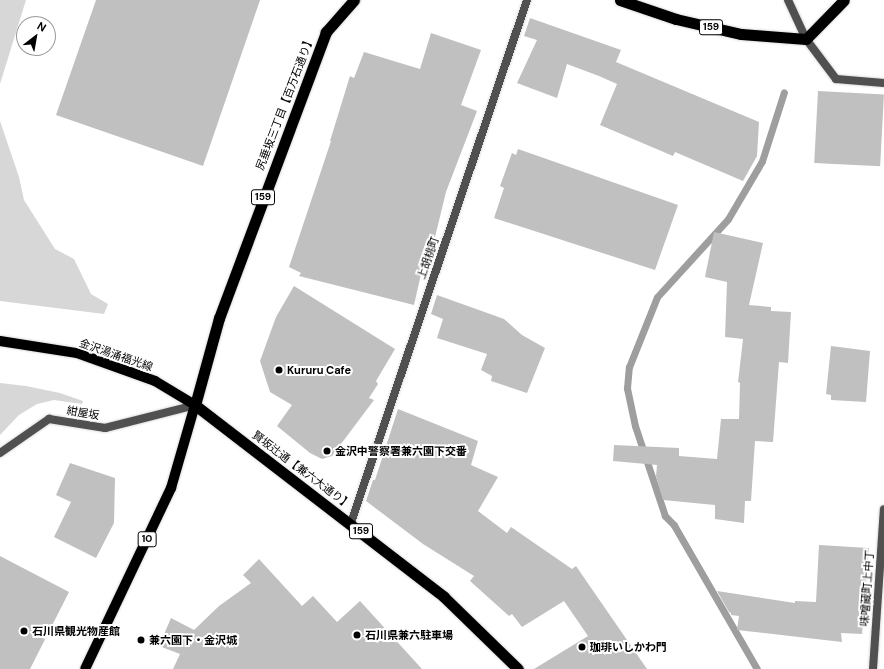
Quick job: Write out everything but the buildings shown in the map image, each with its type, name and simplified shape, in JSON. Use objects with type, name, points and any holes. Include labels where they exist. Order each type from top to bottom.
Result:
[{"type":"highway","name":"尻垂坂三丁目【百万石通り】","points":[[195,405],[219,318],[326,32],[354,0]]},
{"type":"highway","name":"159","points":[[620,0],[676,19],[741,34],[806,39]]},
{"type":"highway","points":[[806,39],[844,0]]},
{"type":"highway","name":"賢坂辻通【兼六大通り】","points":[[195,405],[351,523],[444,597],[518,669]]},
{"type":"main road","name":"金沢湯涌福光線","points":[[0,341],[77,353],[155,381],[195,405]]},
{"type":"main road","name":"10","points":[[85,669],[171,488],[195,405]]},
{"type":"street","name":"上胡桃町","points":[[351,523],[526,0]]},
{"type":"street","points":[[788,0],[806,39],[836,79],[884,83]]},
{"type":"street","name":"紺屋坂","points":[[0,453],[49,419],[104,428],[195,405]]},
{"type":"street","name":"味噌蔵町上中丁","points":[[873,669],[884,509]]},
{"type":"shaded area","points":[[0,0],[26,0],[21,16],[16,16],[16,32],[0,84]]},
{"type":"shaded area","points":[[0,121],[19,177],[24,200],[55,249],[74,259],[91,294],[108,304],[104,314],[0,301]]},
{"type":"shaded area","points":[[0,383],[26,386],[60,393],[83,401],[82,404],[54,400],[37,404],[19,415],[0,435]]},
{"type":"waterway","points":[[757,669],[674,525],[665,516],[635,426],[627,388],[629,367],[657,297],[728,219],[762,161],[784,92]]},
{"type":"place","name":"Kururu Cafe","points":[[279,370]]},
{"type":"place","name":"金沢中警察署兼六園下交番","points":[[327,451]]},
{"type":"place","name":"石川県観光物産館","points":[[24,631]]},
{"type":"place","name":"石川県兼六駐車場","points":[[357,635]]},
{"type":"place","name":"兼六園下・金沢城","points":[[141,640]]},
{"type":"place","name":"珈琲いしかわ門","points":[[582,647]]}]
